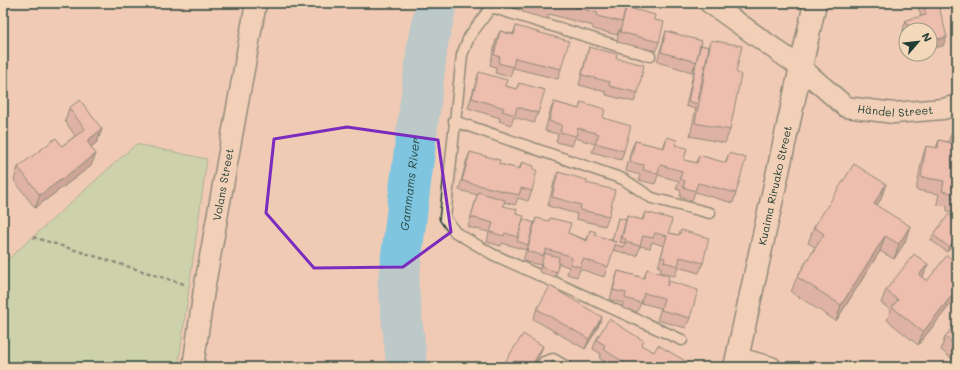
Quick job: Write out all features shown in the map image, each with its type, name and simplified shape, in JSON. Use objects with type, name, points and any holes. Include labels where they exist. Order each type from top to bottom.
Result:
[{"type":"street","name":"Volans Street","points":[[193,367],[204,290],[256,3]]},
{"type":"street","name":"Händel Street","points":[[710,3],[800,67],[846,107],[894,113],[943,109],[957,105]]},
{"type":"street","name":"Kuaima Riruako Street","points":[[737,362],[815,3]]},
{"type":"street","points":[[737,362],[771,367]]},
{"type":"lane","points":[[650,56],[492,5],[469,37],[462,55],[445,218],[454,232],[492,254],[682,340]]},
{"type":"lane","points":[[454,121],[623,179],[652,198],[710,212]]},
{"type":"lane","points":[[541,367],[544,362],[553,359],[567,367]]},
{"type":"path","points":[[33,237],[204,290]]},
{"type":"highlighted area","points":[[347,127],[438,140],[451,232],[403,267],[314,268],[266,213],[274,139]]},
{"type":"green space","points":[[136,144],[207,159],[178,367],[3,367],[3,264]]},
{"type":"building","points":[[541,3],[553,3],[552,6]]},
{"type":"building","points":[[560,3],[627,3],[622,22],[597,16],[598,13]]},
{"type":"building","points":[[923,3],[938,3],[947,37],[938,39],[938,22],[907,22],[906,20],[926,15]]},
{"type":"building","points":[[626,7],[655,15],[654,20],[664,22],[659,42],[620,32]]},
{"type":"building","points":[[516,26],[569,41],[561,69],[515,58],[513,67],[498,63],[500,57],[494,55],[500,31],[514,35]]},
{"type":"building","points":[[666,31],[702,41],[696,62],[661,52]]},
{"type":"building","points":[[711,40],[742,46],[736,72],[741,75],[730,130],[695,123]]},
{"type":"building","points":[[700,45],[709,47],[697,104],[688,101]]},
{"type":"building","points":[[589,47],[617,54],[616,58],[644,65],[638,93],[609,86],[610,82],[582,75]]},
{"type":"building","points":[[479,72],[507,80],[505,86],[517,89],[519,83],[545,90],[538,113],[517,107],[515,115],[502,111],[504,108],[472,98]]},
{"type":"building","points":[[80,100],[102,129],[87,141],[96,154],[40,195],[18,167],[56,138],[62,146],[85,129],[69,108]]},
{"type":"building","points":[[554,102],[579,109],[581,102],[605,109],[603,118],[631,126],[624,151],[595,143],[599,134],[578,128],[576,136],[560,132],[562,125],[549,121]]},
{"type":"building","points":[[953,130],[957,130],[957,199],[951,198],[952,193],[942,191],[944,181],[921,177],[926,146],[938,148],[939,140],[951,143]]},
{"type":"building","points":[[667,137],[677,140],[675,145],[687,148],[684,160],[697,163],[699,155],[726,163],[729,153],[746,158],[736,193],[698,183],[695,191],[683,187],[685,181],[680,179],[682,171],[660,165],[658,174],[643,170],[644,165],[630,162],[635,141],[664,148]]},
{"type":"building","points":[[470,152],[500,160],[499,164],[520,169],[522,162],[534,166],[533,169],[537,170],[532,191],[521,188],[519,195],[462,181]]},
{"type":"building","points":[[854,164],[886,184],[874,204],[910,226],[899,244],[885,236],[841,305],[797,277],[824,234],[814,227]]},
{"type":"building","points":[[558,172],[587,180],[586,183],[615,190],[609,216],[580,210],[581,205],[552,197]]},
{"type":"building","points":[[478,192],[505,200],[503,206],[517,209],[516,214],[524,216],[518,237],[505,233],[504,236],[490,232],[493,223],[471,217]]},
{"type":"building","points":[[645,212],[672,219],[669,233],[679,235],[681,230],[709,238],[703,263],[680,257],[678,266],[664,262],[665,258],[661,257],[667,236],[655,233],[653,238],[643,236],[640,246],[625,242],[626,239],[622,238],[627,216],[643,220]]},
{"type":"building","points":[[949,214],[957,219],[957,237],[949,247],[933,235]]},
{"type":"building","points":[[536,218],[549,221],[550,218],[571,223],[568,233],[587,241],[590,230],[596,232],[595,235],[616,242],[608,267],[583,259],[580,267],[570,264],[572,258],[567,255],[546,249],[544,256],[527,251]]},
{"type":"building","points":[[618,218],[626,220],[620,242],[625,243],[624,247],[615,245],[616,242],[612,241]]},
{"type":"building","points":[[523,219],[534,223],[528,245],[517,241]]},
{"type":"building","points":[[544,253],[559,257],[557,272],[541,267]]},
{"type":"building","points":[[914,254],[928,264],[919,275],[927,281],[947,255],[957,264],[957,289],[923,332],[892,307],[898,300],[886,290]]},
{"type":"building","points":[[647,269],[669,276],[667,286],[669,281],[698,290],[690,318],[661,310],[664,298],[644,293],[641,303],[625,298],[626,293],[613,290],[618,271],[644,278]]},
{"type":"building","points":[[550,286],[602,317],[589,339],[537,309]]},
{"type":"building","points":[[609,319],[644,341],[641,345],[654,352],[658,345],[694,367],[629,367],[630,366],[603,349],[605,345],[596,340]]},
{"type":"building","points":[[957,322],[957,346],[945,337]]},
{"type":"building","points":[[523,334],[543,346],[531,367],[504,367],[505,362]]},
{"type":"building","points":[[552,361],[576,367],[550,367]]},
{"type":"waterway","name":"Gammams River","points":[[407,367],[398,284],[428,41],[437,3]]}]
